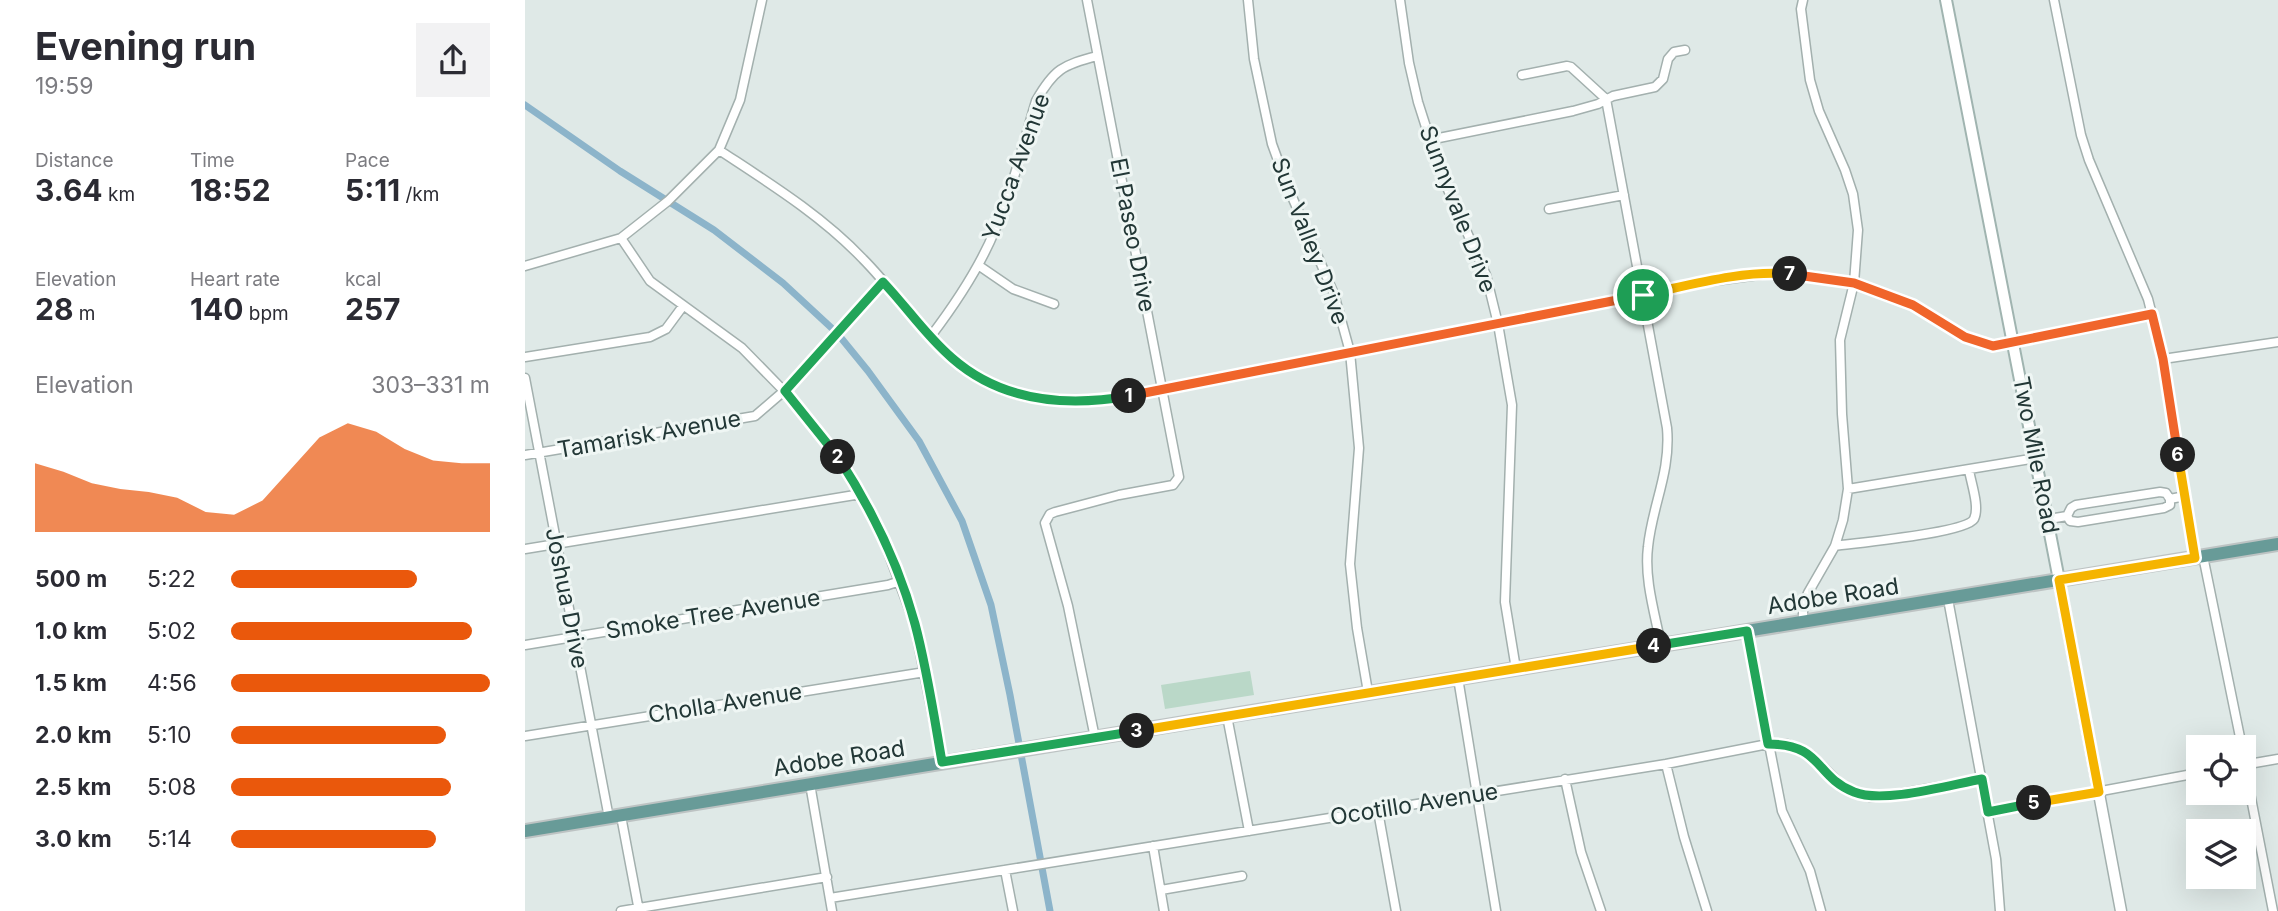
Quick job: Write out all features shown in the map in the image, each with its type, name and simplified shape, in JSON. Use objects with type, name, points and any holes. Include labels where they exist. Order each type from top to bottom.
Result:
[{"type":"main road","name":"Two Mile Road","points":[[1946,0],[2059,580]]},
{"type":"main road","name":"Adobe Road","points":[[525,831],[2278,544]]},
{"type":"street","points":[[525,266],[621,238],[668,201],[719,150],[740,100],[762,0]]},
{"type":"street","name":"El Paseo Drive","points":[[1087,0],[1179,477],[1173,485],[1079,505],[1047,517],[1046,531],[1068,606],[1095,738]]},
{"type":"street","name":"Sun Valley Drive","points":[[1248,0],[1254,59],[1272,144],[1334,294],[1350,352],[1359,448],[1350,564],[1368,692]]},
{"type":"street","name":"Sunnyvale Drive","points":[[1400,0],[1409,63],[1429,140],[1455,208],[1486,275],[1498,324],[1512,405],[1505,580],[1508,626],[1515,669]]},
{"type":"street","points":[[1803,0],[1801,9],[1810,80],[1819,111],[1853,194],[1859,230],[1854,283],[1840,340],[1841,401],[1849,489],[1835,545],[1803,606],[1803,622]]},
{"type":"street","points":[[2054,0],[2081,135],[2152,314],[2163,359],[2185,496],[2239,735]]},
{"type":"street","points":[[1429,140],[1573,111],[1606,99],[1655,87],[1663,79],[1668,59],[1674,52],[1685,50]]},
{"type":"street","name":"Yucca Avenue","points":[[931,336],[957,302],[978,265],[1005,205],[1042,89],[1050,77],[1068,64],[1097,56]]},
{"type":"street","points":[[1522,75],[1567,66],[1606,99],[1668,442],[1666,470],[1647,548],[1647,564],[1661,645]]},
{"type":"street","points":[[719,150],[809,212],[863,259],[951,358],[969,372],[988,384],[1018,395],[1048,401],[1086,401],[1163,390],[1739,276],[1773,273],[1854,283],[1913,305],[1965,337],[1993,346],[2152,314]]},
{"type":"street","points":[[1549,209],[1623,195]]},
{"type":"street","points":[[621,238],[650,281],[742,348],[785,391],[839,457],[884,541],[914,622],[942,762]]},
{"type":"street","points":[[978,265],[1013,289],[1054,304]]},
{"type":"street","name":"Tamarisk Avenue","points":[[525,455],[755,416],[785,391],[883,282]]},
{"type":"street","points":[[525,357],[650,337],[666,329],[683,306]]},
{"type":"street","points":[[2163,359],[2278,342]]},
{"type":"street","name":"Joshua Drive","points":[[525,378],[592,724],[639,910]]},
{"type":"street","points":[[1849,489],[2036,458]]},
{"type":"street","points":[[1835,545],[1968,526],[1974,519],[1975,511],[1969,470]]},
{"type":"street","points":[[2160,492],[2166,493],[2171,499],[2170,505],[2164,509],[2078,522],[2070,521],[2067,516],[2076,505],[2160,492]]},
{"type":"street","points":[[525,549],[861,494]]},
{"type":"street","points":[[2171,499],[2185,496]]},
{"type":"street","points":[[2049,519],[2067,516]]},
{"type":"street","name":"Two Mile Road","points":[[2059,580],[2122,911]]},
{"type":"street","name":"Smoke Tree Avenue","points":[[525,645],[900,581]]},
{"type":"street","points":[[1948,599],[1996,859],[2000,911]]},
{"type":"street","points":[[1747,631],[1782,811],[1810,871],[1821,911]]},
{"type":"street","name":"Cholla Avenue","points":[[525,736],[925,671]]},
{"type":"street","points":[[1458,678],[1496,911]]},
{"type":"street","points":[[1227,716],[1249,831]]},
{"type":"street","name":"Ocotillo Avenue","points":[[830,898],[1666,764],[1768,744],[1787,744],[1800,749],[1811,755],[1843,787],[1870,797],[1982,779]]},
{"type":"street","points":[[2256,761],[2278,759]]},
{"type":"street","points":[[1666,764],[1707,911]]},
{"type":"street","points":[[1988,812],[2186,775]]},
{"type":"street","points":[[1565,779],[1581,852],[1601,911]]},
{"type":"street","points":[[810,784],[832,911]]},
{"type":"street","points":[[2252,805],[2273,911]]},
{"type":"street","points":[[1378,811],[1396,911]]},
{"type":"street","points":[[1153,846],[1164,911]]},
{"type":"street","points":[[1005,870],[1013,911]]},
{"type":"street","points":[[1161,890],[1242,876]]},
{"type":"street","points":[[621,911],[827,877]]},
{"type":"green space","points":[[1250,671],[1254,695],[1165,709],[1161,685]]},
{"type":"waterway","points":[[525,105],[620,171],[714,230],[783,283],[837,333],[919,441],[962,521],[991,605],[1050,911]]},
{"type":"route","points":[[1773,273],[1813,276],[1854,283],[1913,305],[1965,337],[1993,346],[2152,314],[2163,359],[2195,558],[2059,580],[2099,792],[1988,812],[1982,779],[1892,795],[1870,797],[1856,793],[1843,787],[1811,755],[1787,744],[1768,744],[1747,631],[942,762],[914,622],[884,541],[839,457],[785,391],[883,282],[951,358],[969,372],[988,384],[1018,395],[1048,401],[1118,398],[1163,390],[1643,295],[1739,276],[1773,273]]}]
